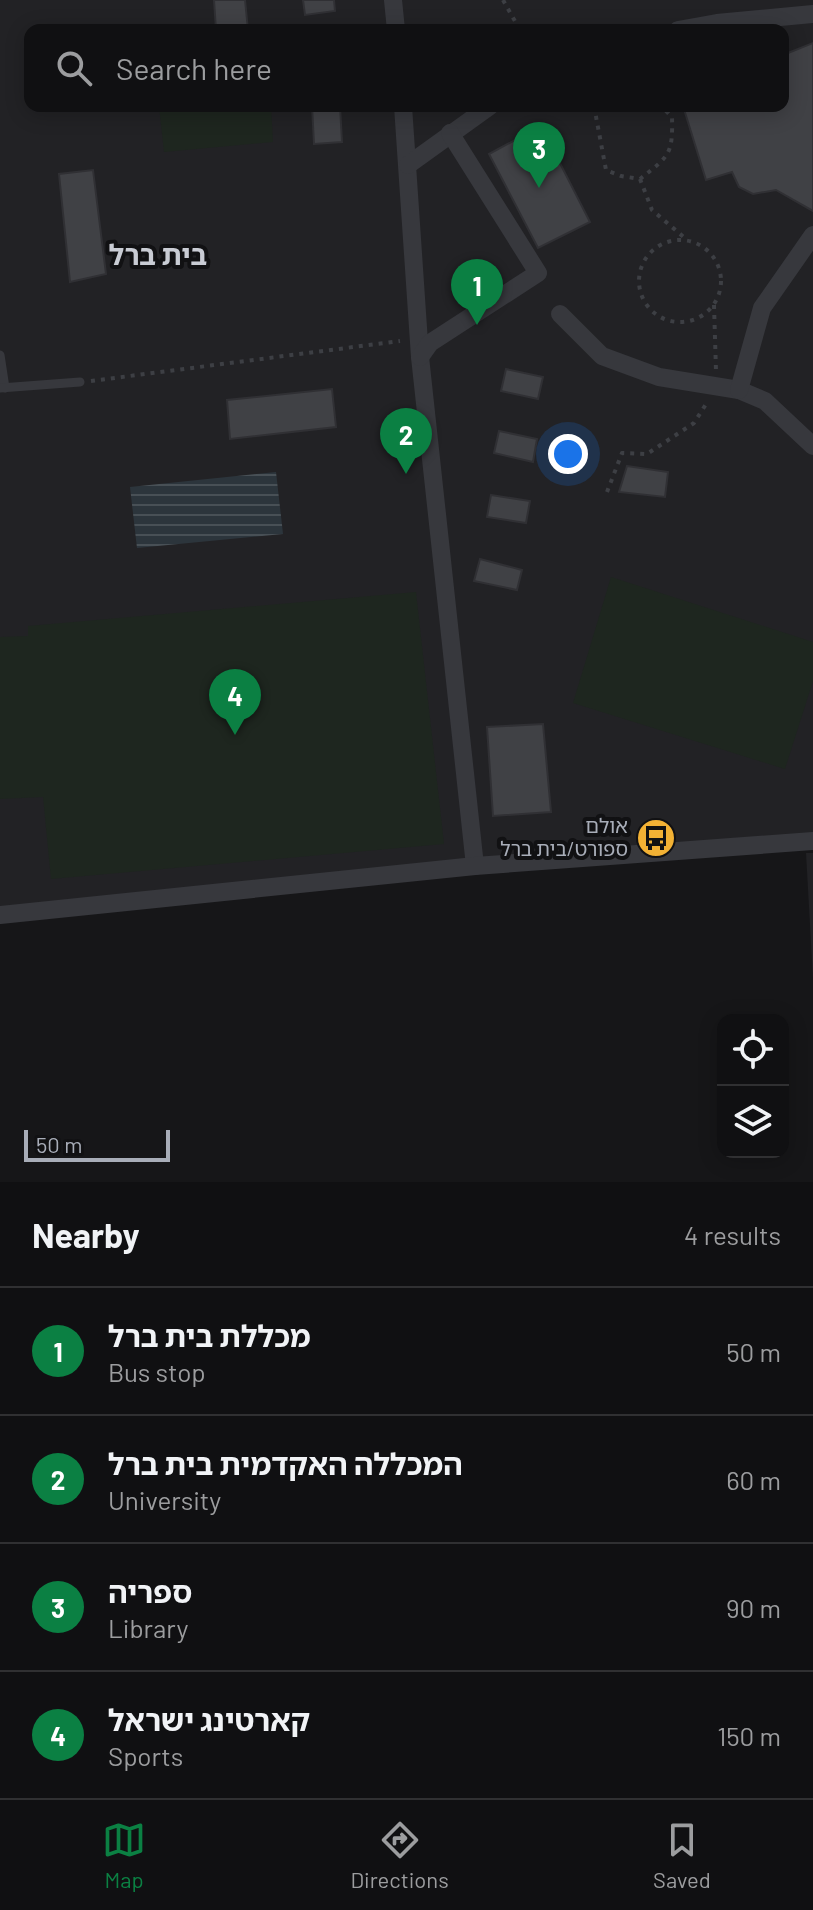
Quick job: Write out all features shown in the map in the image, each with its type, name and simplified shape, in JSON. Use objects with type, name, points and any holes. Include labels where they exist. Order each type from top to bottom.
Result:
[{"type":"street","points":[[393,0],[395,24]]},
{"type":"street","points":[[711,24],[813,14]]},
{"type":"street","points":[[404,112],[419,348],[475,866]]},
{"type":"street","points":[[408,165],[481,112]]},
{"type":"street","points":[[419,348],[538,273],[450,133]]},
{"type":"street","points":[[739,390],[762,308],[813,235]]},
{"type":"street","points":[[560,314],[602,356],[659,377],[739,390],[765,401],[813,446]]},
{"type":"street","points":[[0,915],[475,866],[813,841]]},
{"type":"lane","points":[[0,354],[2,388],[80,382]]},
{"type":"path","points":[[503,0],[517,24]]},
{"type":"path","points":[[595,112],[606,170],[640,179],[673,146],[672,117],[667,112]]},
{"type":"path","points":[[640,179],[652,210],[688,241]]},
{"type":"path","points":[[607,492],[622,453],[647,454],[694,423],[716,387],[714,305],[721,279],[711,254],[700,245],[674,241],[661,245],[643,264],[641,290],[654,313],[679,322],[692,321],[714,305]]},
{"type":"path","points":[[80,382],[361,344],[419,348]]},
{"type":"shaded area","points":[[0,0],[813,0],[813,842],[0,913]]},
{"type":"shaded area","points":[[160,112],[271,112],[273,142],[164,152]]},
{"type":"shaded area","points":[[276,472],[283,534],[137,548],[130,487]]},
{"type":"shaded area","points":[[611,577],[813,642],[813,681],[785,769],[573,703]]},
{"type":"shaded area","points":[[416,592],[444,844],[51,879],[43,797],[0,799],[0,637],[28,636],[28,626]]},
{"type":"shaded area","points":[[806,853],[813,853],[813,979]]},
{"type":"building","points":[[214,0],[245,0],[247,24],[216,24]]},
{"type":"building","points":[[303,0],[334,0],[335,11],[305,15]]},
{"type":"building","points":[[813,43],[813,211],[776,190],[753,194],[739,187],[732,172],[706,180],[685,112],[789,112],[789,53]]},
{"type":"building","points":[[312,112],[340,112],[342,142],[314,144]]},
{"type":"building","points":[[541,126],[590,222],[538,248],[489,154]]},
{"type":"building","points":[[93,170],[106,274],[70,282],[59,174]]},
{"type":"building","points":[[506,369],[543,377],[538,399],[501,391]]},
{"type":"building","points":[[332,389],[336,427],[230,439],[227,400]]},
{"type":"building","points":[[499,431],[537,439],[533,462],[494,453]]},
{"type":"building","points":[[627,466],[668,472],[665,497],[619,492]]},
{"type":"building","points":[[491,495],[530,501],[526,523],[487,517]]},
{"type":"building","points":[[480,559],[522,570],[517,590],[474,581]]},
{"type":"building","points":[[543,724],[551,812],[493,816],[487,727]]},
{"type":"place","name":"ספריה","points":[[539,188]]},
{"type":"place","name":"מכללת בית ברל","points":[[477,325]]},
{"type":"place","name":"המכללה האקדמית בית ברל","points":[[406,474]]},
{"type":"place","name":"קארטינג ישראל","points":[[235,735]]},
{"type":"place","name":"אולם ספורט/בית ברל","points":[[656,838]]},
{"type":"district","name":"בית ברל","points":[[158,255]]}]
